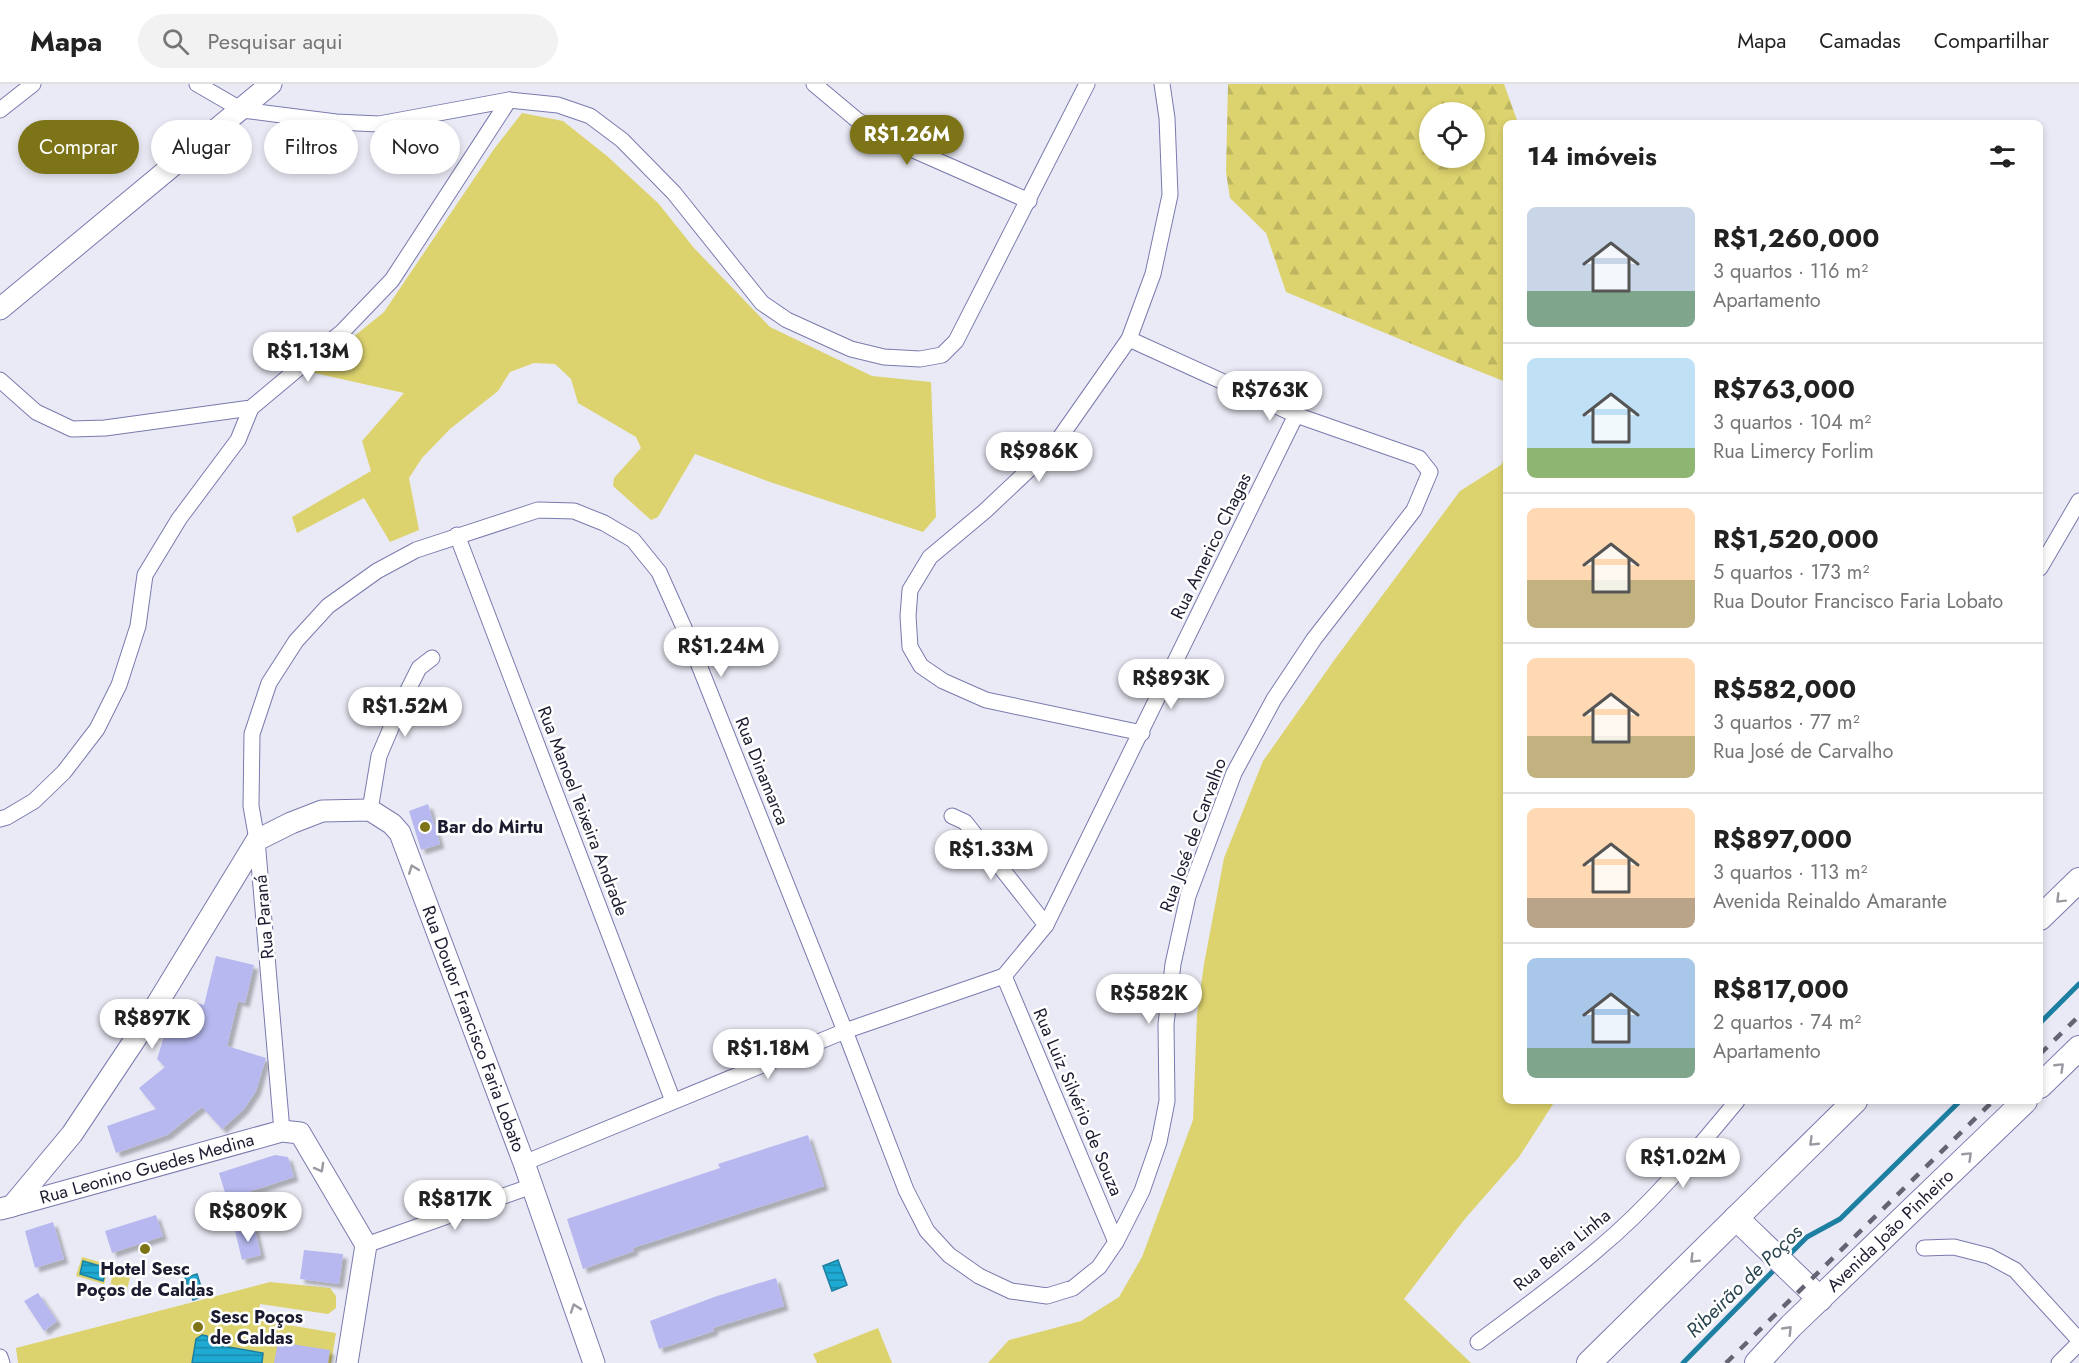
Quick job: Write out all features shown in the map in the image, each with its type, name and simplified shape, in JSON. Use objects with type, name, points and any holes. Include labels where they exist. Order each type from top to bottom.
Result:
[{"type":"main road","points":[[2043,915],[2079,880]]},
{"type":"main road","points":[[2043,1083],[2079,1048]]},
{"type":"main road","points":[[1589,1363],[1852,1104]]},
{"type":"main road","name":"Avenida João Pinheiro","points":[[1757,1363],[1814,1292],[2022,1104]]},
{"type":"main road","points":[[1736,1218],[1814,1292]]},
{"type":"street","points":[[0,110],[33,84]]},
{"type":"street","points":[[197,84],[242,110],[336,122],[379,124],[509,99],[558,105],[590,117],[622,140],[674,193],[762,303],[787,320],[851,349],[884,357],[920,359],[942,355],[956,341],[1087,84]]},
{"type":"street","points":[[0,309],[271,84]]},
{"type":"street","points":[[814,84],[857,120],[895,142],[1029,201]]},
{"type":"street","points":[[1142,733],[986,700],[943,681],[921,666],[910,646],[908,615],[910,590],[930,557],[985,511],[1054,446],[1129,339],[1153,274],[1170,195],[1167,118],[1161,84]]},
{"type":"street","points":[[0,819],[34,801],[64,772],[97,729],[119,685],[138,626],[145,575],[179,519],[238,440],[251,408],[343,331],[392,280],[509,99]]},
{"type":"street","points":[[1129,339],[1296,416]]},
{"type":"street","points":[[0,380],[36,412],[72,429],[105,428],[251,408]]},
{"type":"street","name":"Rua José de Carvalho","points":[[845,1031],[906,1190],[927,1231],[949,1255],[978,1276],[1011,1291],[1047,1296],[1073,1288],[1099,1267],[1116,1242],[1142,1191],[1159,1142],[1167,1101],[1166,1024],[1173,964],[1188,896],[1234,772],[1275,699],[1314,639],[1414,510],[1430,472],[1419,458],[1296,416]]},
{"type":"street","name":"Rua Americo Chagas","points":[[1004,976],[1046,925],[1296,416]]},
{"type":"street","points":[[2043,563],[2079,501]]},
{"type":"street","name":"Rua Dinamarca","points":[[457,535],[538,510],[574,512],[604,523],[633,540],[659,572],[689,641],[845,1031]]},
{"type":"street","name":"Rua Paraná","points":[[282,1131],[257,840],[251,806],[252,734],[269,683],[296,640],[328,606],[377,571],[416,550],[457,535]]},
{"type":"street","name":"Rua Manoel Teixeira Andrade","points":[[457,535],[673,1101]]},
{"type":"street","points":[[6,1208],[72,1134],[141,1032],[257,840],[322,811],[370,810],[379,756],[419,668],[432,658]]},
{"type":"street","name":"Rua Doutor Francisco Faria Lobato","points":[[370,810],[392,824],[400,833],[524,1162],[594,1363]]},
{"type":"street","points":[[951,816],[965,822],[1046,925]]},
{"type":"street","points":[[524,1162],[845,1031],[1004,976]]},
{"type":"street","name":"Rua Luiz Silvério de Souza","points":[[1004,976],[1116,1242]]},
{"type":"street","name":"Rua Beira Linha","points":[[1478,1342],[1599,1249],[1688,1159],[1734,1104]]},
{"type":"street","points":[[282,1131],[300,1133],[366,1245],[347,1363]]},
{"type":"street","name":"Rua Leonino Guedes Medina","points":[[6,1208],[282,1131]]},
{"type":"street","points":[[366,1245],[532,1186]]},
{"type":"street","points":[[1924,1248],[1954,1247],[1989,1256],[2015,1270],[2079,1342],[2059,1363]]},
{"type":"street","points":[[0,1357],[2,1363]]},
{"type":"green space","points":[[1228,84],[1504,84],[1517,120],[1503,120],[1503,381],[1286,292],[1266,233],[1230,198],[1226,172]]},
{"type":"green space","points":[[522,113],[563,121],[607,156],[658,203],[694,248],[770,327],[872,376],[931,382],[936,517],[923,532],[770,482],[695,454],[658,517],[651,520],[613,486],[614,478],[641,448],[636,437],[578,403],[571,379],[555,364],[534,363],[510,372],[498,391],[450,429],[422,458],[409,478],[419,530],[390,542],[364,498],[297,533],[292,517],[371,471],[362,441],[404,393],[310,372],[384,312],[494,149]]},
{"type":"green space","points":[[1503,461],[1503,1104],[1553,1104],[1519,1157],[1464,1220],[1404,1299],[1471,1363],[988,1363],[1009,1340],[1081,1321],[1119,1297],[1142,1257],[1193,1120],[1197,1015],[1224,858],[1263,761],[1335,659],[1460,491],[1501,465]]},
{"type":"green space","points":[[82,1257],[110,1265],[104,1284],[76,1276]]},
{"type":"green space","points":[[115,1265],[132,1269],[127,1290],[110,1286]]},
{"type":"green space","name":"Sesc Poços de Caldas","points":[[270,1282],[330,1288],[336,1296],[336,1308],[328,1314],[260,1304],[258,1320],[336,1333],[331,1363],[18,1363],[16,1348]]},
{"type":"green space","points":[[878,1328],[892,1363],[817,1363],[813,1354]]},
{"type":"water","points":[[838,1260],[847,1285],[832,1291],[823,1266]]},
{"type":"water","points":[[83,1261],[107,1268],[103,1281],[80,1274]]},
{"type":"water","points":[[197,1274],[204,1296],[193,1300],[185,1278]]},
{"type":"water","points":[[202,1335],[207,1336],[211,1344],[263,1353],[262,1363],[192,1363],[196,1339]]},
{"type":"building","name":"Bar do Mirtu","points":[[428,804],[440,844],[421,850],[409,811]]},
{"type":"building","points":[[216,956],[254,965],[245,1003],[238,1001],[227,1046],[266,1058],[256,1091],[244,1109],[222,1129],[202,1107],[167,1135],[116,1153],[107,1126],[156,1109],[139,1088],[165,1067],[157,1059],[167,1027],[189,1034],[197,1003],[204,1005]]},
{"type":"building","points":[[808,1135],[824,1186],[633,1248],[634,1251],[583,1269],[567,1219],[720,1168],[718,1164]]},
{"type":"building","points":[[275,1155],[288,1157],[294,1177],[227,1199],[219,1173]]},
{"type":"building","points":[[156,1215],[163,1236],[112,1253],[105,1231]]},
{"type":"building","points":[[53,1222],[64,1259],[35,1268],[25,1231]]},
{"type":"building","points":[[254,1226],[261,1255],[242,1260],[235,1231]]},
{"type":"building","points":[[304,1250],[343,1254],[339,1284],[300,1279]]},
{"type":"building","points":[[776,1278],[784,1306],[713,1328],[714,1331],[659,1349],[650,1321],[717,1296]]},
{"type":"building","points":[[38,1293],[57,1321],[44,1331],[24,1301]]},
{"type":"building","points":[[278,1342],[330,1350],[328,1363],[274,1363]]},
{"type":"waterway","name":"Ribeirão de Poços","points":[[2043,1020],[2079,984]]},
{"type":"waterway","name":"Ribeirão de Poços","points":[[1787,1257],[1807,1237],[1840,1219],[1957,1104]]},
{"type":"waterway","name":"Ribeirão de Poços","points":[[1683,1363],[1778,1266]]},
{"type":"railway","points":[[2043,1051],[2079,1016]]},
{"type":"railway","points":[[1726,1363],[1990,1104]]},
{"type":"place","name":"Bar do Mirtu","points":[[425,827]]},
{"type":"place","name":"Hotel Sesc Poços de Caldas","points":[[145,1249]]},
{"type":"place","name":"Sesc Poços de Caldas","points":[[198,1327]]}]
